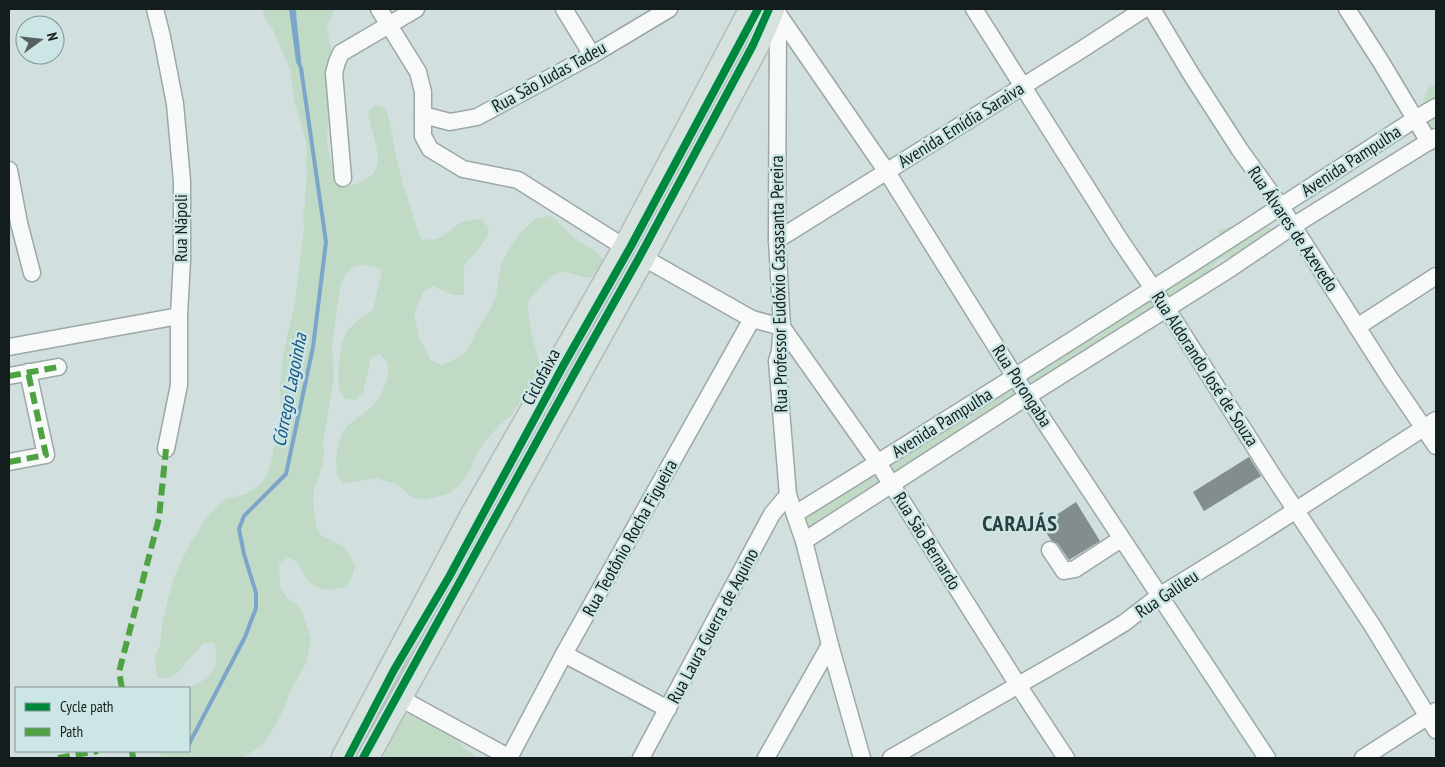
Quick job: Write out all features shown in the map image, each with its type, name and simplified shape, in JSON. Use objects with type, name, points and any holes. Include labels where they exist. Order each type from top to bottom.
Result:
[{"type":"main road","points":[[342,758],[471,515],[624,247],[750,9]]},
{"type":"main road","points":[[368,758],[644,258],[776,10]]},
{"type":"main road","points":[[555,368],[577,380]]},
{"type":"street","name":"Rua Nápoli","points":[[155,9],[175,104],[182,181],[179,385],[166,450]]},
{"type":"street","points":[[379,9],[418,72],[423,92],[423,136],[430,149],[463,169],[518,180],[624,247]]},
{"type":"street","points":[[343,178],[334,73],[337,62],[341,54],[416,9]]},
{"type":"street","points":[[564,9],[592,55]]},
{"type":"street","name":"Rua São Judas Tadeu","points":[[423,115],[450,122],[477,117],[592,55],[669,9]]},
{"type":"street","name":"Rua Aldorando José de Souza","points":[[974,9],[1115,232],[1434,719]]},
{"type":"street","name":"Avenida Emídia Saraiva","points":[[777,240],[1144,9]]},
{"type":"street","name":"Rua Álvares de Azevedo","points":[[1152,9],[1191,74],[1240,150],[1281,207],[1389,377],[1430,423],[1436,446]]},
{"type":"street","points":[[1347,9],[1415,119],[1432,140]]},
{"type":"street","name":"Rua Porongaba","points":[[776,10],[887,172],[1015,377],[1267,758]]},
{"type":"street","name":"Rua Professor Eudóxio Cassasanta Pereira","points":[[776,10],[777,240],[782,327],[777,362],[788,495],[804,541],[830,645],[862,758]]},
{"type":"street","name":"Avenida Pampulha","points":[[795,514],[1216,250],[1436,106]]},
{"type":"street","name":"Avenida Pampulha","points":[[804,541],[1028,396],[1228,270],[1293,226],[1432,140]]},
{"type":"street","points":[[9,170],[14,224],[32,274]]},
{"type":"street","points":[[1216,250],[1228,270]]},
{"type":"street","points":[[644,258],[752,319],[782,327]]},
{"type":"street","points":[[1356,327],[1436,276]]},
{"type":"street","points":[[9,347],[179,316]]},
{"type":"street","name":"Rua Teotônio Rocha Figueira","points":[[510,758],[564,654],[752,319]]},
{"type":"street","name":"Rua São Bernardo","points":[[782,327],[892,484],[1066,758]]},
{"type":"street","points":[[9,376],[58,367]]},
{"type":"street","points":[[9,462],[46,455],[28,372]]},
{"type":"street","name":"Rua Galileu","points":[[891,758],[1124,623],[1159,596],[1430,423]]},
{"type":"street","name":"Rua Laura Guerra de Aquino","points":[[641,758],[772,514],[788,495]]},
{"type":"street","points":[[1050,550],[1064,571],[1075,569],[1121,539]]},
{"type":"street","points":[[766,758],[830,645]]},
{"type":"street","points":[[564,654],[668,709]]},
{"type":"street","points":[[400,698],[510,758]]},
{"type":"street","points":[[1363,758],[1434,719]]},
{"type":"green space","points":[[262,9],[334,9],[327,29],[333,59],[327,144],[335,179],[343,188],[371,176],[376,168],[378,159],[377,149],[368,112],[375,105],[386,108],[399,169],[421,239],[439,238],[455,226],[473,219],[481,219],[489,228],[486,239],[464,266],[464,295],[453,295],[433,286],[423,292],[414,313],[419,337],[431,360],[441,365],[461,356],[468,348],[494,301],[501,265],[506,254],[521,233],[536,219],[551,216],[577,240],[597,252],[604,261],[599,270],[588,277],[565,272],[554,275],[541,286],[527,303],[531,331],[540,365],[537,376],[511,416],[486,440],[469,472],[457,487],[448,494],[425,500],[413,498],[396,484],[375,478],[343,484],[337,474],[337,451],[342,433],[349,424],[370,409],[377,401],[384,388],[388,370],[387,362],[380,354],[371,358],[363,392],[355,400],[345,399],[339,389],[339,366],[345,336],[351,327],[373,310],[382,270],[372,266],[361,265],[351,268],[344,277],[340,288],[332,345],[334,378],[323,442],[324,455],[322,467],[314,490],[313,502],[316,525],[321,535],[342,546],[350,555],[355,566],[352,577],[347,587],[324,589],[310,583],[298,564],[292,559],[288,557],[279,564],[280,588],[287,598],[296,604],[303,613],[311,640],[306,663],[289,694],[276,724],[263,744],[243,758],[161,758],[159,752],[190,752],[190,687],[208,677],[215,666],[216,659],[214,643],[203,643],[171,678],[157,678],[155,655],[160,646],[162,624],[175,575],[189,545],[207,517],[223,500],[246,494],[259,485],[266,477],[270,467],[281,412],[280,388],[283,355],[295,303],[304,226],[307,150],[294,100],[290,69],[272,28],[266,20]]},
{"type":"green space","points":[[1436,85],[1436,131],[1430,134],[1423,116],[1422,106],[1429,87]]},
{"type":"green space","points":[[1233,226],[1246,233],[1267,227],[1270,228],[1273,235],[1252,251],[1220,259],[1203,283],[1142,314],[1039,384],[1011,396],[987,417],[927,451],[916,462],[816,531],[801,529],[806,513],[1086,340],[1097,338],[1121,317],[1225,248],[1218,230]]},
{"type":"green space","points":[[395,714],[430,716],[445,724],[464,748],[478,758],[382,758],[384,756],[383,749]]},
{"type":"water","points":[[289,9],[296,9],[302,73],[296,62]]},
{"type":"building","points":[[1249,457],[1261,476],[1204,511],[1193,492]]},
{"type":"building","points":[[1076,502],[1100,541],[1069,560],[1058,544],[1051,540],[1041,525]]},
{"type":"waterway","name":"Córrego Lagoinha","points":[[190,742],[245,637],[256,608],[256,593],[244,554],[239,529],[244,516],[286,474],[313,347],[326,242],[301,68]]},
{"type":"marked path","points":[[9,376],[58,367]]},
{"type":"marked path","points":[[9,462],[46,455],[28,372]]},
{"type":"marked path","points":[[122,687],[119,672],[159,518],[166,449]]},
{"type":"marked path","points":[[58,758],[92,752]]},
{"type":"marked path","points":[[132,752],[133,758]]},
{"type":"cycle path","name":"Ciclofaixa","points":[[348,758],[394,670],[449,577],[563,366],[631,246],[758,9]]},
{"type":"cycle path","points":[[363,758],[640,256],[753,45],[769,9]]},
{"type":"district","name":"CARAJÁS","points":[[1020,523]]}]
